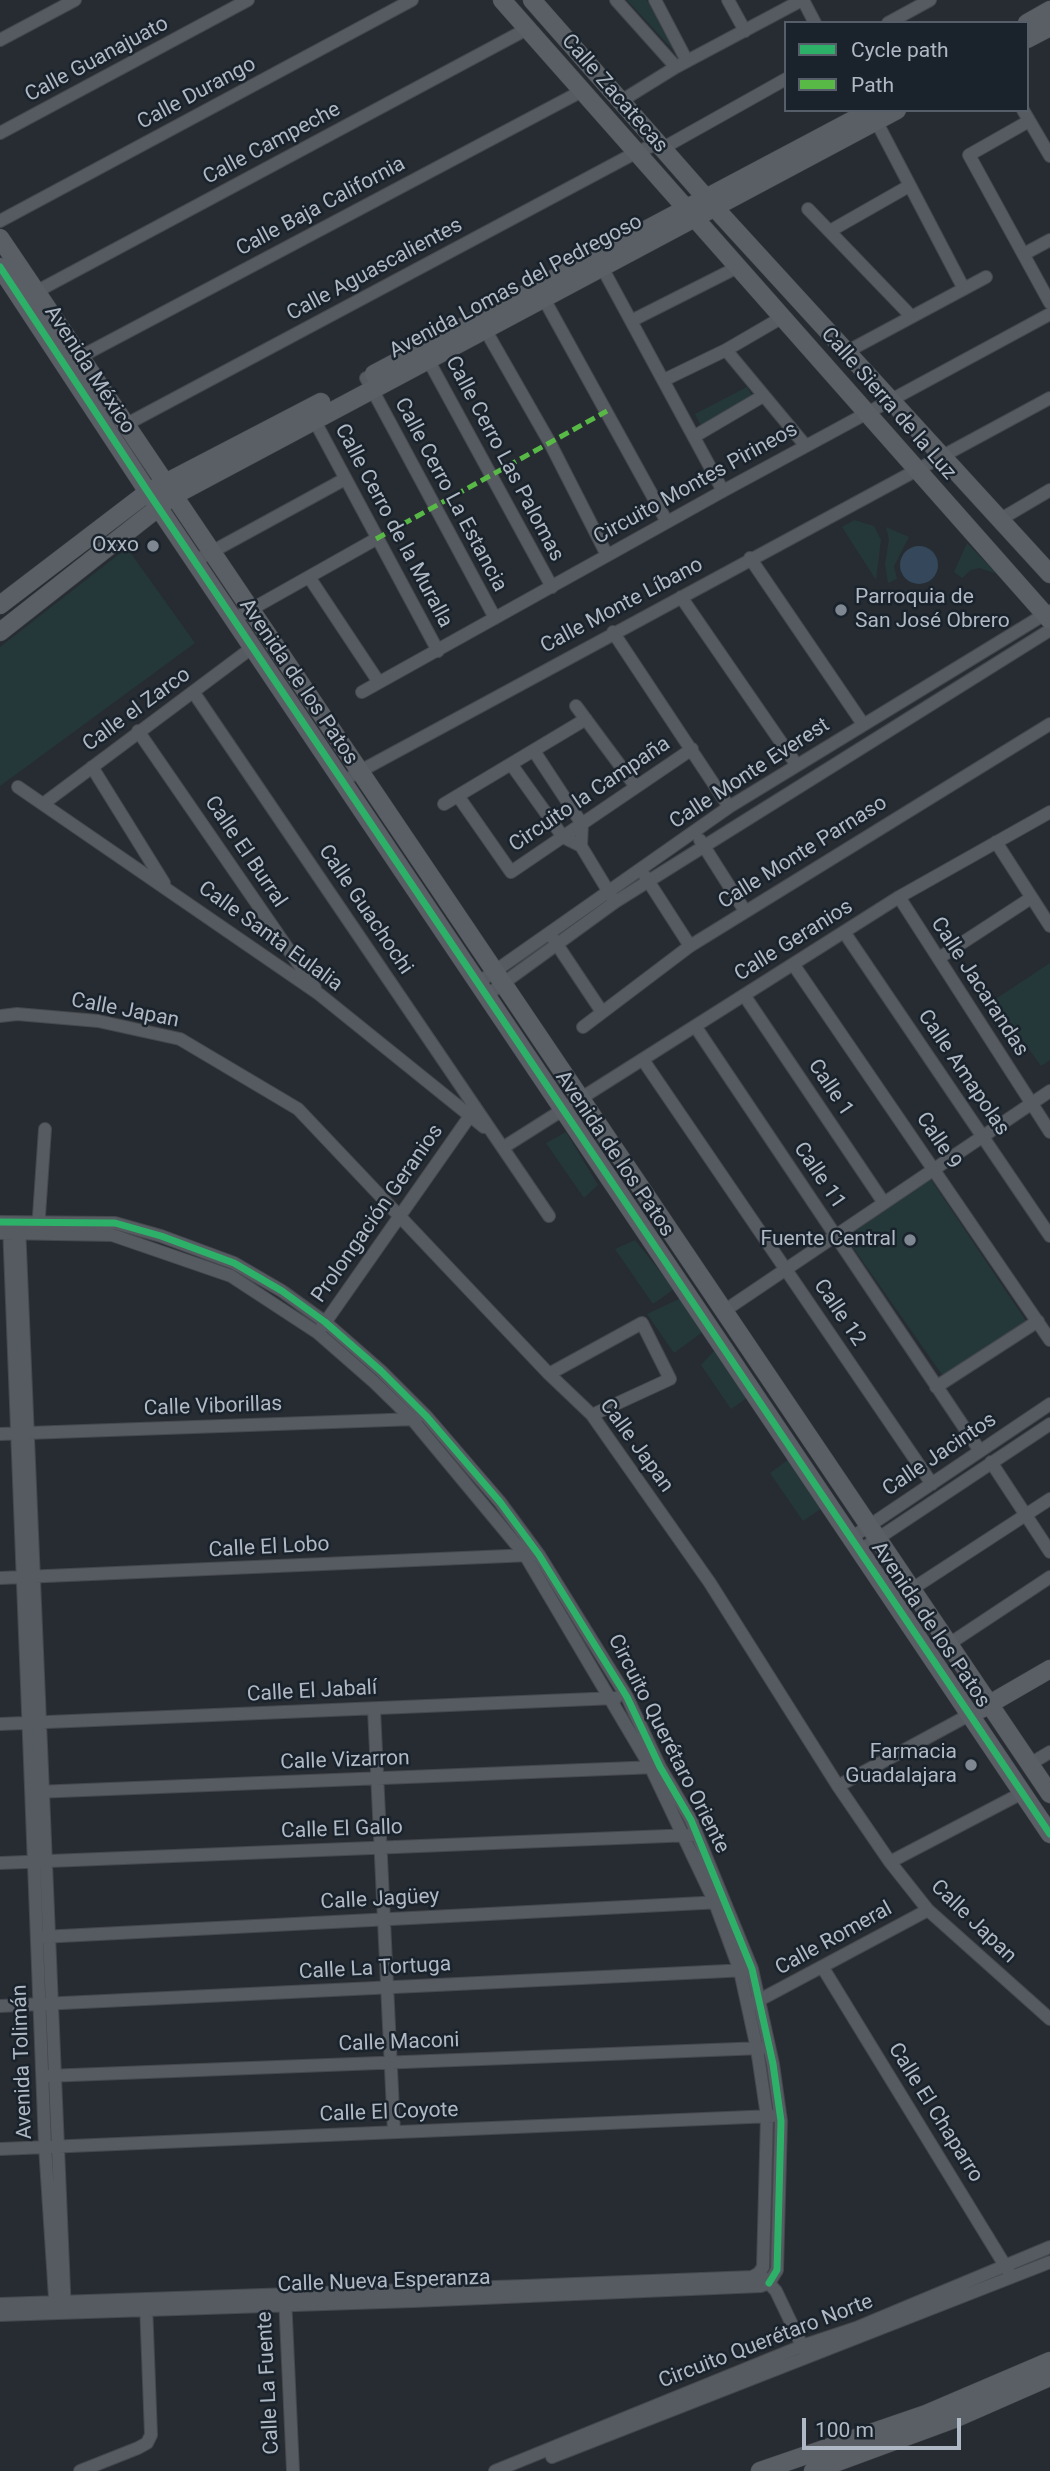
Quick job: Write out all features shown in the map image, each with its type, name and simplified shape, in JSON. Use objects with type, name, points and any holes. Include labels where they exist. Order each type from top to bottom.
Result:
[{"type":"street","points":[[0,40],[75,0]]},
{"type":"street","name":"Calle Guanajuato","points":[[0,132],[248,0]]},
{"type":"street","name":"Calle Durango","points":[[0,221],[412,0]]},
{"type":"street","name":"Calle Zacatecas","points":[[502,0],[582,91],[649,149],[697,208]]},
{"type":"street","name":"Calle Zacatecas","points":[[532,0],[621,101],[649,149],[697,208]]},
{"type":"street","points":[[616,0],[681,64]]},
{"type":"street","points":[[655,0],[681,64]]},
{"type":"street","points":[[728,0],[745,31]]},
{"type":"street","points":[[621,101],[681,64],[802,0],[814,21]]},
{"type":"street","points":[[892,21],[930,0]]},
{"type":"street","points":[[1029,37],[1044,23]]},
{"type":"street","name":"Calle Campeche","points":[[28,296],[527,29]]},
{"type":"street","name":"Calle Aguascalientes","points":[[125,425],[784,80]]},
{"type":"street","name":"Calle Baja California","points":[[78,358],[582,91]]},
{"type":"street","points":[[873,114],[964,289]]},
{"type":"street","name":"Avenida Lomas del Pedregoso","points":[[161,494],[873,114]]},
{"type":"street","points":[[1050,156],[1026,116],[969,155],[1050,303]]},
{"type":"street","points":[[830,231],[909,186]]},
{"type":"street","name":"Calle Sierra de la Luz","points":[[697,208],[738,267],[781,318],[871,413],[1049,618]]},
{"type":"street","name":"Calle Sierra de la Luz","points":[[697,208],[848,351],[889,402],[1050,574]]},
{"type":"street","points":[[808,209],[911,316]]},
{"type":"street","name":"Avenida México","points":[[0,238],[28,296],[161,494]]},
{"type":"street","points":[[1024,254],[1050,240]]},
{"type":"street","points":[[599,262],[633,320],[723,491]]},
{"type":"street","name":"Avenida Lomas del Pedregoso","points":[[482,325],[544,299],[599,262]]},
{"type":"street","name":"Avenida México","points":[[0,267],[28,296],[78,358],[125,425],[161,494]]},
{"type":"street","points":[[633,320],[738,267]]},
{"type":"street","points":[[848,351],[986,277]]},
{"type":"street","points":[[544,299],[667,522]]},
{"type":"street","name":"Circuito Montes Pirineos","points":[[362,692],[723,491],[1050,314]]},
{"type":"street","points":[[664,380],[726,350],[781,318]]},
{"type":"street","points":[[482,325],[550,443],[607,555]]},
{"type":"street","points":[[726,350],[805,446]]},
{"type":"street","name":"Calle Cerro Las Palomas","points":[[425,354],[552,587]]},
{"type":"street","name":"Calle Cerro La Estancia","points":[[369,384],[495,618]]},
{"type":"street","points":[[695,436],[763,396]]},
{"type":"street","points":[[940,457],[1050,398]]},
{"type":"street","name":"Calle Cerro de la Muralla","points":[[311,414],[376,540],[438,651]]},
{"type":"street","name":"Calle Monte Líbano","points":[[351,776],[940,457]]},
{"type":"street","points":[[203,556],[345,479]]},
{"type":"street","points":[[1001,519],[1050,490]]},
{"type":"street","points":[[0,605],[161,494]]},
{"type":"street","points":[[0,632],[161,494]]},
{"type":"street","name":"Avenida de los Patos","points":[[161,494],[351,776],[482,989],[1022,1793],[1045,1815],[1050,1835]]},
{"type":"street","points":[[242,614],[376,540]]},
{"type":"street","points":[[750,558],[863,724]]},
{"type":"street","points":[[309,577],[378,681]]},
{"type":"street","points":[[681,597],[796,764]]},
{"type":"street","name":"Avenida de los Patos","points":[[242,614],[253,647],[499,978],[1050,1794]]},
{"type":"street","name":"Calle Monte Everest","points":[[482,989],[645,875],[729,807],[863,724],[1049,618]]},
{"type":"street","name":"Calle Monte Everest","points":[[645,875],[704,846],[918,714],[1049,618]]},
{"type":"street","points":[[613,632],[729,807]]},
{"type":"street","name":"Calle el Zarco","points":[[43,804],[253,647]]},
{"type":"street","name":"Calle Guachochi","points":[[194,693],[473,1113]]},
{"type":"street","points":[[908,698],[918,714]]},
{"type":"street","points":[[576,706],[636,787]]},
{"type":"street","points":[[444,804],[586,719]]},
{"type":"street","name":"Calle Monte Parnaso","points":[[583,1027],[690,946],[1050,724]]},
{"type":"street","name":"Calle El Burral","points":[[138,731],[319,994]]},
{"type":"street","name":"Circuito la Campaña","points":[[458,796],[511,872],[692,749]]},
{"type":"street","points":[[534,751],[582,824],[581,846]]},
{"type":"street","points":[[511,764],[562,837],[581,846],[612,897]]},
{"type":"street","points":[[92,767],[167,887]]},
{"type":"street","name":"Calle Santa Eulalia","points":[[18,787],[319,994],[473,1113],[505,1147]]},
{"type":"street","points":[[758,789],[769,804]]},
{"type":"street","name":"Calle Geranios","points":[[564,1110],[899,897],[1050,812]]},
{"type":"street","points":[[695,832],[746,911]]},
{"type":"street","points":[[996,842],[1050,926]]},
{"type":"street","points":[[645,875],[690,946]]},
{"type":"street","name":"Calle Jacarandas","points":[[899,897],[1050,1132]]},
{"type":"street","points":[[939,958],[1031,898]]},
{"type":"street","name":"Calle Amapolas","points":[[844,932],[1050,1236]]},
{"type":"street","points":[[553,938],[601,1012]]},
{"type":"street","name":"Calle 9","points":[[793,964],[1050,1340]]},
{"type":"street","name":"Calle 1","points":[[744,995],[884,1203]]},
{"type":"street","name":"Calle Japan","points":[[0,1016],[17,1014],[98,1021],[180,1039],[298,1109],[398,1217],[592,1415],[710,1583],[838,1786],[890,1862],[928,1910],[1050,2019]]},
{"type":"street","name":"Calle 11","points":[[695,1026],[980,1451]]},
{"type":"street","name":"Calle 12","points":[[643,1060],[932,1484]]},
{"type":"street","points":[[724,1311],[784,1267],[1050,1091]]},
{"type":"street","points":[[549,1216],[505,1147],[564,1110]]},
{"type":"street","name":"Prolongación Geranios","points":[[322,1328],[473,1113]]},
{"type":"street","points":[[38,1227],[45,1129]]},
{"type":"street","name":"Circuito Querétaro Oriente","points":[[9,1227],[115,1223],[183,1243],[234,1263],[282,1291],[412,1419],[525,1556],[610,1698],[656,1768]]},
{"type":"street","name":"Avenida Tolimán","points":[[9,1227],[23,1433],[42,1937],[60,2307]]},
{"type":"street","name":"Circuito Querétaro Oriente","points":[[38,1227],[113,1235],[179,1256],[231,1276],[322,1328],[382,1371],[427,1417],[500,1502],[539,1555],[627,1697],[656,1768],[691,1835],[746,1970],[780,2115],[777,2270],[769,2283]]},
{"type":"street","points":[[179,1256],[183,1243]]},
{"type":"street","points":[[936,1387],[1038,1321]]},
{"type":"street","points":[[549,1374],[642,1323],[670,1379],[592,1415]]},
{"type":"street","name":"Calle Jacintos","points":[[873,1532],[932,1484],[1050,1404]]},
{"type":"street","name":"Calle Viborillas","points":[[0,1434],[427,1417]]},
{"type":"street","name":"Calle Jacintos","points":[[855,1544],[1050,1424]]},
{"type":"street","points":[[991,1462],[1050,1552]]},
{"type":"street","points":[[912,1590],[1050,1499]]},
{"type":"street","name":"Calle El Lobo","points":[[0,1578],[539,1555]]},
{"type":"street","points":[[949,1644],[1050,1577]]},
{"type":"street","points":[[838,1786],[1050,1669]]},
{"type":"street","name":"Calle El Jabalí","points":[[0,1724],[627,1697]]},
{"type":"street","points":[[374,1709],[394,2132]]},
{"type":"street","points":[[1030,1764],[1050,1752]]},
{"type":"street","name":"Calle Vizarron","points":[[37,1792],[656,1768]]},
{"type":"street","points":[[890,1862],[1022,1793]]},
{"type":"street","name":"Calle El Gallo","points":[[0,1863],[691,1835]]},
{"type":"street","name":"Calle Jagüey","points":[[42,1937],[720,1902]]},
{"type":"street","name":"Calle Romeral","points":[[753,2004],[928,1910]]},
{"type":"street","name":"Calle El Chaparro","points":[[823,1968],[1009,2272]]},
{"type":"street","name":"Calle La Tortuga","points":[[0,2006],[746,1970]]},
{"type":"street","name":"Circuito Querétaro Oriente","points":[[759,2273],[762,2267],[766,2116],[763,2048]]},
{"type":"street","name":"Calle Maconi","points":[[48,2076],[763,2048]]},
{"type":"street","name":"Calle El Coyote","points":[[0,2149],[780,2115]]},
{"type":"street","name":"Circuito Querétaro Norte","points":[[1009,2272],[1050,2247]]},
{"type":"street","name":"Circuito Querétaro Norte","points":[[496,2471],[1009,2272],[1050,2262]]},
{"type":"street","points":[[759,2273],[769,2283],[805,2352]]},
{"type":"street","name":"Calle Nueva Esperanza","points":[[525,2291],[752,2277],[759,2273]]},
{"type":"street","name":"Calle Nueva Esperanza","points":[[0,2315],[145,2297],[284,2298],[761,2286],[769,2283]]},
{"type":"street","points":[[80,2471],[138,2448],[147,2443],[151,2434],[145,2297]]},
{"type":"street","name":"Calle Nueva Esperanza","points":[[0,2304],[146,2311],[284,2298]]},
{"type":"street","name":"Calle La Fuente","points":[[284,2298],[293,2471]]},
{"type":"street","name":"Circuito Querétaro Norte","points":[[516,2471],[805,2352]]},
{"type":"street","points":[[760,2471],[926,2414],[1050,2361]]},
{"type":"street","points":[[813,2471],[954,2419],[1050,2377]]},
{"type":"green space","points":[[627,0],[647,0],[674,51]]},
{"type":"green space","points":[[747,387],[753,397],[701,426],[695,414]]},
{"type":"green space","points":[[854,520],[874,526],[881,540],[876,580],[842,527]]},
{"type":"green space","points":[[886,527],[909,537],[894,566],[897,579],[888,583],[885,564],[889,539]]},
{"type":"green space","points":[[967,543],[997,574],[980,568],[971,570],[962,578],[954,572]]},
{"type":"green space","points":[[127,548],[195,643],[0,786],[0,647]]},
{"type":"green space","points":[[1050,963],[1050,1060],[1041,1066],[994,1000]]},
{"type":"green space","points":[[566,1132],[598,1185],[584,1198],[546,1143]]},
{"type":"green space","points":[[930,1178],[1026,1321],[943,1376],[845,1236]]},
{"type":"green space","points":[[635,1240],[674,1289],[653,1304],[615,1249]]},
{"type":"green space","points":[[681,1298],[704,1331],[674,1353],[647,1314]]},
{"type":"green space","points":[[714,1351],[747,1398],[731,1409],[701,1365]]},
{"type":"green space","points":[[789,1459],[822,1508],[803,1521],[770,1473]]},
{"type":"water","points":[[919,546],[933,551],[938,565],[933,579],[919,584],[905,579],[900,565],[905,551]]},
{"type":"marked path","points":[[376,539],[607,411]]},
{"type":"cycle path","points":[[0,267],[148,492],[1050,1834]]},
{"type":"cycle path","points":[[0,1222],[115,1223],[161,1236],[234,1263],[282,1291],[325,1322],[381,1371],[427,1417],[500,1502],[539,1555],[627,1697],[660,1767],[691,1820],[752,1969],[773,2064],[781,2121],[777,2270],[769,2283]]},
{"type":"place","name":"Oxxo","points":[[153,546]]},
{"type":"place","name":"Parroquia de San José Obrero","points":[[841,610]]},
{"type":"place","name":"Fuente Central","points":[[910,1240]]},
{"type":"place","name":"Farmacia Guadalajara","points":[[971,1765]]}]
